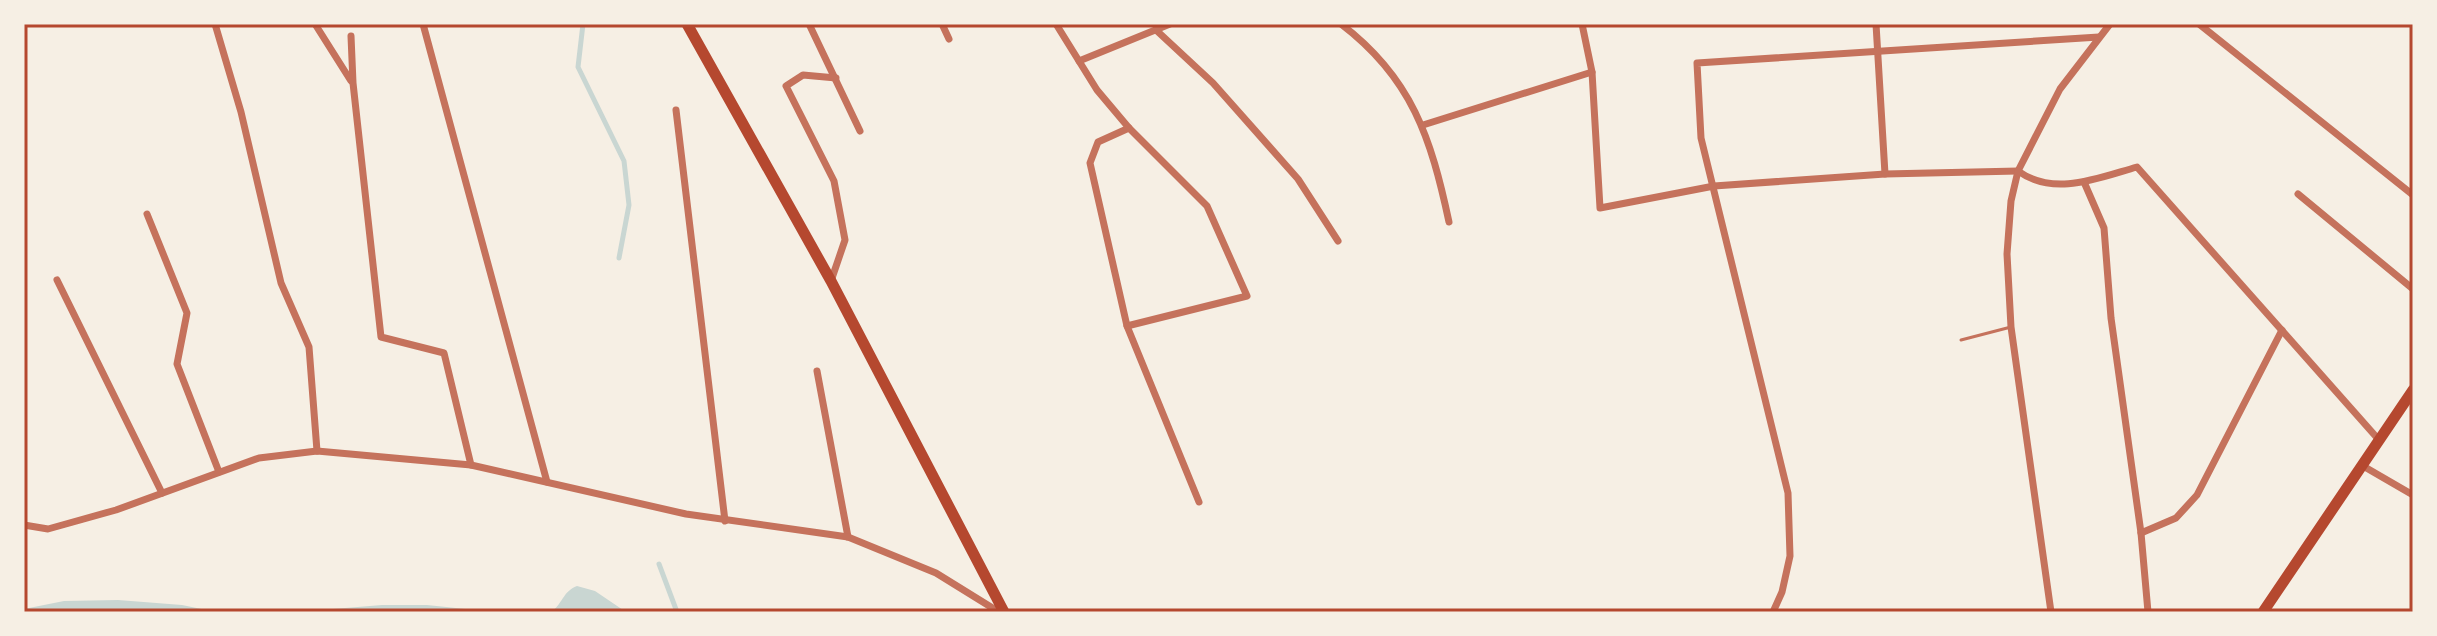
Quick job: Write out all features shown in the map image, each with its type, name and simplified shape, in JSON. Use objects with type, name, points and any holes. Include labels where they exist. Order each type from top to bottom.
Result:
[{"type":"main road","points":[[687,24],[831,281],[1001,612]]},
{"type":"main road","points":[[2263,612],[2413,390]]},
{"type":"street","points":[[215,24],[241,112],[281,283],[309,347],[317,451]]},
{"type":"street","points":[[315,24],[353,83]]},
{"type":"street","points":[[423,24],[547,482]]},
{"type":"street","points":[[809,24],[860,131]]},
{"type":"street","points":[[942,24],[949,39]]},
{"type":"street","points":[[1056,24],[1097,90],[1129,128],[1207,206],[1247,296],[1127,326]]},
{"type":"street","points":[[1079,61],[1170,24]]},
{"type":"street","points":[[1341,24],[1357,36],[1395,77],[1423,125],[1435,159],[1449,222]]},
{"type":"street","points":[[1582,24],[1592,72],[1600,208],[1714,186],[1885,174],[2018,171],[2033,181],[2066,185],[2137,167],[2379,440]]},
{"type":"street","points":[[1876,24],[1885,174]]},
{"type":"street","points":[[2051,612],[2011,327],[2007,254],[2011,201],[2018,171],[2060,89],[2110,24]]},
{"type":"street","points":[[2199,24],[2413,195]]},
{"type":"street","points":[[1156,30],[1213,83],[1298,179],[1338,241]]},
{"type":"street","points":[[351,36],[353,83],[381,337],[444,353],[471,465]]},
{"type":"street","points":[[1773,612],[1782,592],[1790,556],[1788,493],[1701,138],[1697,63],[2099,37]]},
{"type":"street","points":[[1423,125],[1592,72]]},
{"type":"street","points":[[831,281],[845,240],[834,181],[786,86],[803,75],[836,78]]},
{"type":"street","points":[[676,110],[725,521]]},
{"type":"street","points":[[1129,128],[1098,142],[1090,163],[1127,326],[1199,502]]},
{"type":"street","points":[[2084,182],[2104,228],[2111,318],[2141,533],[2148,612]]},
{"type":"street","points":[[2298,194],[2413,289]]},
{"type":"street","points":[[147,214],[187,313],[177,364],[219,472]]},
{"type":"street","points":[[57,280],[162,493]]},
{"type":"street","points":[[2141,533],[2176,518],[2197,495],[2282,330]]},
{"type":"street","points":[[817,371],[848,537]]},
{"type":"street","points":[[24,525],[48,529],[116,510],[259,458],[317,451],[471,465],[725,521],[848,537],[936,573],[1001,612]]},
{"type":"street","points":[[2363,466],[2413,495]]},
{"type":"lane","points":[[1961,340],[2011,327]]},
{"type":"shaded area","points":[[577,586],[595,591],[626,612],[551,612]]},
{"type":"shaded area","points":[[118,600],[182,605],[216,612],[24,612],[24,609],[64,601]]},
{"type":"shaded area","points":[[382,605],[427,605],[494,612],[296,612]]},
{"type":"waterway","points":[[583,24],[578,67],[624,161],[629,205],[619,258]]},
{"type":"waterway","points":[[659,564],[677,612]]}]
